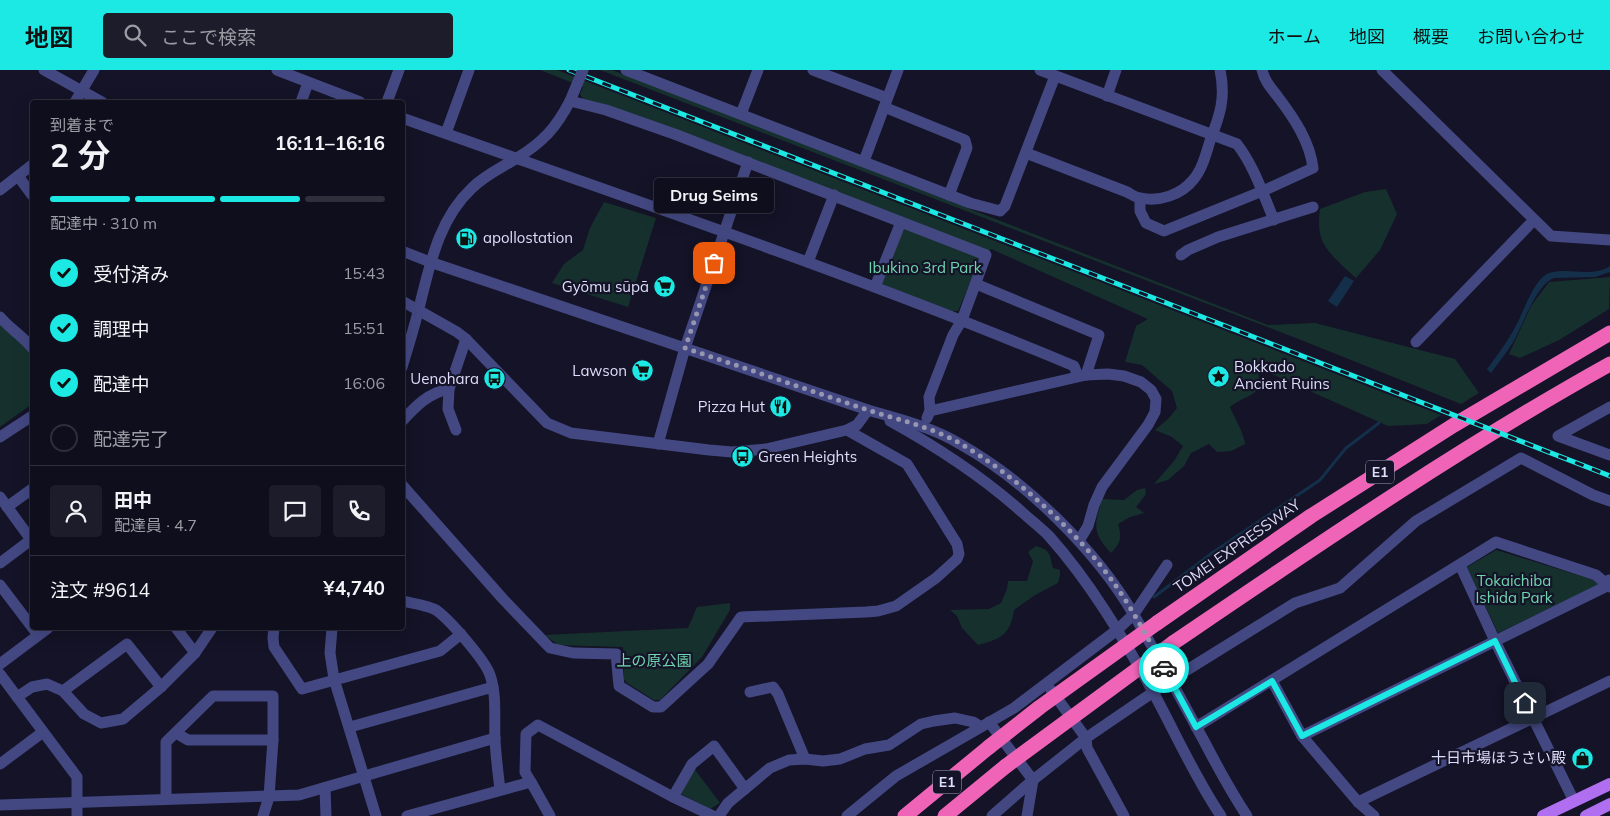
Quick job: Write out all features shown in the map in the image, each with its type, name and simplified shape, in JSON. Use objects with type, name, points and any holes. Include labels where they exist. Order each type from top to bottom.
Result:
[{"type":"highway","name":"TOMEI EXPRESSWAY","points":[[905,816],[1040,707],[1310,516],[1454,425],[1610,333]]},
{"type":"highway","name":"E1","points":[[946,816],[1006,766],[1173,643],[1339,531],[1482,438],[1610,364]]},
{"type":"main road","points":[[1543,816],[1610,784]]},
{"type":"main road","points":[[1586,816],[1610,804]]},
{"type":"street","points":[[44,70],[98,100]]},
{"type":"street","points":[[76,100],[94,70]]},
{"type":"street","points":[[277,70],[355,100]]},
{"type":"street","points":[[387,100],[399,70]]},
{"type":"street","points":[[446,134],[469,70]]},
{"type":"street","points":[[405,357],[419,310],[430,262],[439,237],[459,203],[472,187],[485,177],[532,148],[548,135],[560,120],[570,101],[582,70]]},
{"type":"street","points":[[626,70],[949,195],[995,210],[1003,209],[1055,76]]},
{"type":"street","points":[[741,114],[758,70]]},
{"type":"street","points":[[813,70],[965,140],[967,148],[949,195]]},
{"type":"street","points":[[864,161],[898,70]]},
{"type":"street","points":[[1040,70],[1237,144],[1248,161],[1274,220]]},
{"type":"street","points":[[1107,96],[1116,70]]},
{"type":"street","points":[[1026,153],[1140,198],[1170,197],[1183,190],[1194,180],[1201,167],[1221,112],[1223,88],[1220,70]]},
{"type":"street","points":[[1140,198],[1140,211],[1146,223],[1164,232],[1261,192],[1313,168],[1305,139],[1295,120],[1268,86],[1262,70]]},
{"type":"street","points":[[1382,70],[1551,236],[1610,240]]},
{"type":"street","points":[[301,100],[308,83]]},
{"type":"street","points":[[570,101],[606,110],[748,162],[986,255],[962,320],[953,335],[929,397],[930,411],[924,426]]},
{"type":"street","points":[[405,119],[808,262],[962,320],[1074,366],[1082,376]]},
{"type":"street","points":[[658,444],[685,348],[748,162]]},
{"type":"street","points":[[0,190],[30,167]]},
{"type":"street","points":[[18,176],[30,192]]},
{"type":"street","points":[[808,262],[834,196]]},
{"type":"street","points":[[1181,255],[1218,237],[1313,207]]},
{"type":"street","points":[[1416,342],[1534,220]]},
{"type":"street","points":[[875,287],[901,222]]},
{"type":"street","points":[[405,252],[868,410],[924,426],[960,443],[1016,482],[1050,512],[1079,541],[1115,585],[1134,614],[1226,782],[1247,816]]},
{"type":"street","points":[[976,284],[1099,335],[1082,376]]},
{"type":"street","points":[[405,303],[466,339],[547,422],[571,433],[732,452],[766,449],[847,430],[857,425],[868,410]]},
{"type":"street","points":[[0,316],[8,328],[26,340],[30,345]]},
{"type":"street","points":[[456,430],[448,409],[449,389],[466,339]]},
{"type":"street","points":[[930,411],[1082,376],[1108,374],[1124,376],[1141,382],[1151,390],[1156,400],[1155,412],[1148,425],[1102,487],[1088,526],[1079,541]]},
{"type":"street","points":[[405,418],[437,391],[449,389]]},
{"type":"street","points":[[1610,407],[1558,436],[1610,455]]},
{"type":"street","points":[[868,410],[949,456],[1008,500],[1047,534],[1075,567],[1117,630],[1152,691],[1201,784],[1221,816]]},
{"type":"street","points":[[0,437],[30,422]]},
{"type":"street","points":[[405,488],[497,592],[550,648],[573,653],[616,654],[619,686],[653,707],[661,707],[708,664],[741,616],[866,612],[896,606],[936,578],[957,559],[959,554],[957,544],[907,464],[847,430]]},
{"type":"street","points":[[992,816],[1033,780],[1086,738],[1152,691],[1295,603],[1340,588],[1416,521],[1521,458],[1593,495],[1610,501]]},
{"type":"street","points":[[30,490],[4,502],[30,537]]},
{"type":"street","points":[[0,563],[30,541]]},
{"type":"street","points":[[1196,727],[1496,542],[1596,575],[1609,584],[1302,736]]},
{"type":"street","points":[[847,816],[896,776],[1014,708],[1117,630],[1134,614],[1167,565]]},
{"type":"street","points":[[1460,565],[1495,641],[1574,801]]},
{"type":"street","points":[[0,584],[30,624]]},
{"type":"street","points":[[405,602],[435,610],[461,634],[490,674],[495,707],[495,738],[500,790]]},
{"type":"street","points":[[34,630],[38,635]]},
{"type":"street","points":[[0,664],[45,630]]},
{"type":"street","points":[[178,630],[195,653]]},
{"type":"street","points":[[17,697],[32,686],[47,684],[63,692],[84,714],[101,722],[123,719],[161,687],[195,653],[211,630]]},
{"type":"street","points":[[274,630],[272,638],[274,647],[302,688],[440,650],[461,634]]},
{"type":"street","points":[[332,630],[330,653],[334,679],[376,816]]},
{"type":"street","points":[[63,692],[127,644],[161,687]]},
{"type":"street","points":[[0,674],[77,777],[77,816]]},
{"type":"street","points":[[1272,681],[1302,736],[1358,802],[1374,816]]},
{"type":"street","points":[[1358,802],[1610,681]]},
{"type":"street","points":[[1047,684],[1086,738],[1087,748],[1124,816]]},
{"type":"street","points":[[350,727],[492,686]]},
{"type":"street","points":[[750,692],[773,687],[778,694],[805,759]]},
{"type":"street","points":[[166,799],[166,742],[213,696],[273,696],[274,740],[269,797],[263,816]]},
{"type":"street","points":[[719,816],[728,803],[770,768],[789,760],[822,761],[840,759],[865,749],[889,745],[921,724],[955,718],[985,724],[1033,780]]},
{"type":"street","points":[[550,816],[525,772],[526,734],[538,726],[713,816]]},
{"type":"street","points":[[0,764],[43,732]]},
{"type":"street","points":[[176,733],[188,740],[274,740]]},
{"type":"street","points":[[0,805],[299,795],[495,738]]},
{"type":"street","points":[[673,797],[692,764],[714,746],[744,789]]},
{"type":"street","points":[[1027,816],[1033,780]]},
{"type":"street","points":[[407,816],[531,782]]},
{"type":"street","points":[[325,788],[326,816]]},
{"type":"green space","points":[[540,70],[557,70],[1441,415],[1427,424],[1388,426],[1249,364],[1258,371],[1259,380],[1256,391],[1230,407],[1241,430],[1245,444],[1231,451],[1217,452],[1209,444],[1191,453],[1184,466],[1168,480],[1154,484],[1174,461],[1183,446],[1172,437],[1155,430],[1177,408],[1172,391],[1142,365],[1125,362],[1136,326],[1148,319],[991,249],[989,252],[583,99],[580,94],[583,87]]},
{"type":"green space","points":[[600,70],[612,70],[1268,325],[1315,323],[1455,359],[1479,393],[1461,404],[1301,340]]},
{"type":"green space","points":[[1386,189],[1397,214],[1380,250],[1356,278],[1324,245],[1319,229],[1320,209],[1365,192]]},
{"type":"green space","points":[[604,202],[656,218],[628,307],[552,283],[564,264],[583,250],[590,228]]},
{"type":"green space","name":"Ibukino 3rd Park","points":[[905,227],[978,257],[979,263],[958,311],[951,311],[883,286],[881,281]]},
{"type":"green space","points":[[1610,277],[1609,309],[1559,340],[1520,358],[1509,354],[1531,306],[1549,282]]},
{"type":"green space","points":[[0,321],[30,350],[30,405],[0,427]]},
{"type":"green space","points":[[1145,488],[1146,494],[1136,507],[1144,513],[1130,517],[1118,524],[1120,540],[1111,553],[1100,540],[1096,528],[1102,499],[1124,500],[1137,490]]},
{"type":"green space","points":[[1036,546],[1047,551],[1053,568],[1060,570],[1058,583],[1035,595],[1014,610],[1010,625],[1003,635],[993,641],[978,645],[962,628],[957,616],[950,610],[989,609],[1001,603],[1008,581],[1027,581],[1033,561],[1028,552]]},
{"type":"green space","name":"Tokaichiba Ishida Park","points":[[1496,550],[1594,580],[1599,585],[1498,633],[1467,567]]},
{"type":"green space","name":"上の原公園","points":[[730,603],[730,610],[702,657],[660,700],[654,700],[627,683],[624,679],[623,647],[558,645],[545,635],[688,628],[697,607]]},
{"type":"green space","points":[[693,767],[720,803],[710,809],[681,794]]},
{"type":"water","points":[[1610,266],[1610,272],[1595,277],[1554,278],[1547,282],[1535,297],[1516,337],[1507,351],[1491,373],[1487,369],[1510,336],[1533,290],[1543,277],[1556,271],[1588,272],[1603,270]]},
{"type":"water","points":[[1345,276],[1354,281],[1337,307],[1328,301]]},
{"type":"waterway","points":[[1154,597],[1212,553],[1320,480],[1346,448],[1379,423]]},
{"type":"railway","points":[[569,70],[1610,476]]},
{"type":"way so far","points":[[714,263],[685,348],[868,410],[924,426],[960,443],[1016,482],[1057,518],[1091,554],[1134,614],[1164,668]]},
{"type":"place","name":"apollostation","points":[[467,238]]},
{"type":"place","name":"Drug Seims","points":[[714,263]]},
{"type":"place","name":"Gyōmu sūpā","points":[[665,287]]},
{"type":"place","name":"Lawson","points":[[643,371]]},
{"type":"place","name":"Bokkado Ancient Ruins","points":[[1218,376]]},
{"type":"place","name":"Uenohara","points":[[495,379]]},
{"type":"place","name":"Pizza Hut","points":[[781,407]]},
{"type":"place","name":"Green Heights","points":[[742,457]]},
{"type":"place","name":"十日市場ほうさい殿","points":[[1582,758]]},
{"type":"route","points":[[1164,668],[1196,727],[1272,681],[1302,736],[1495,641],[1525,703]]}]
